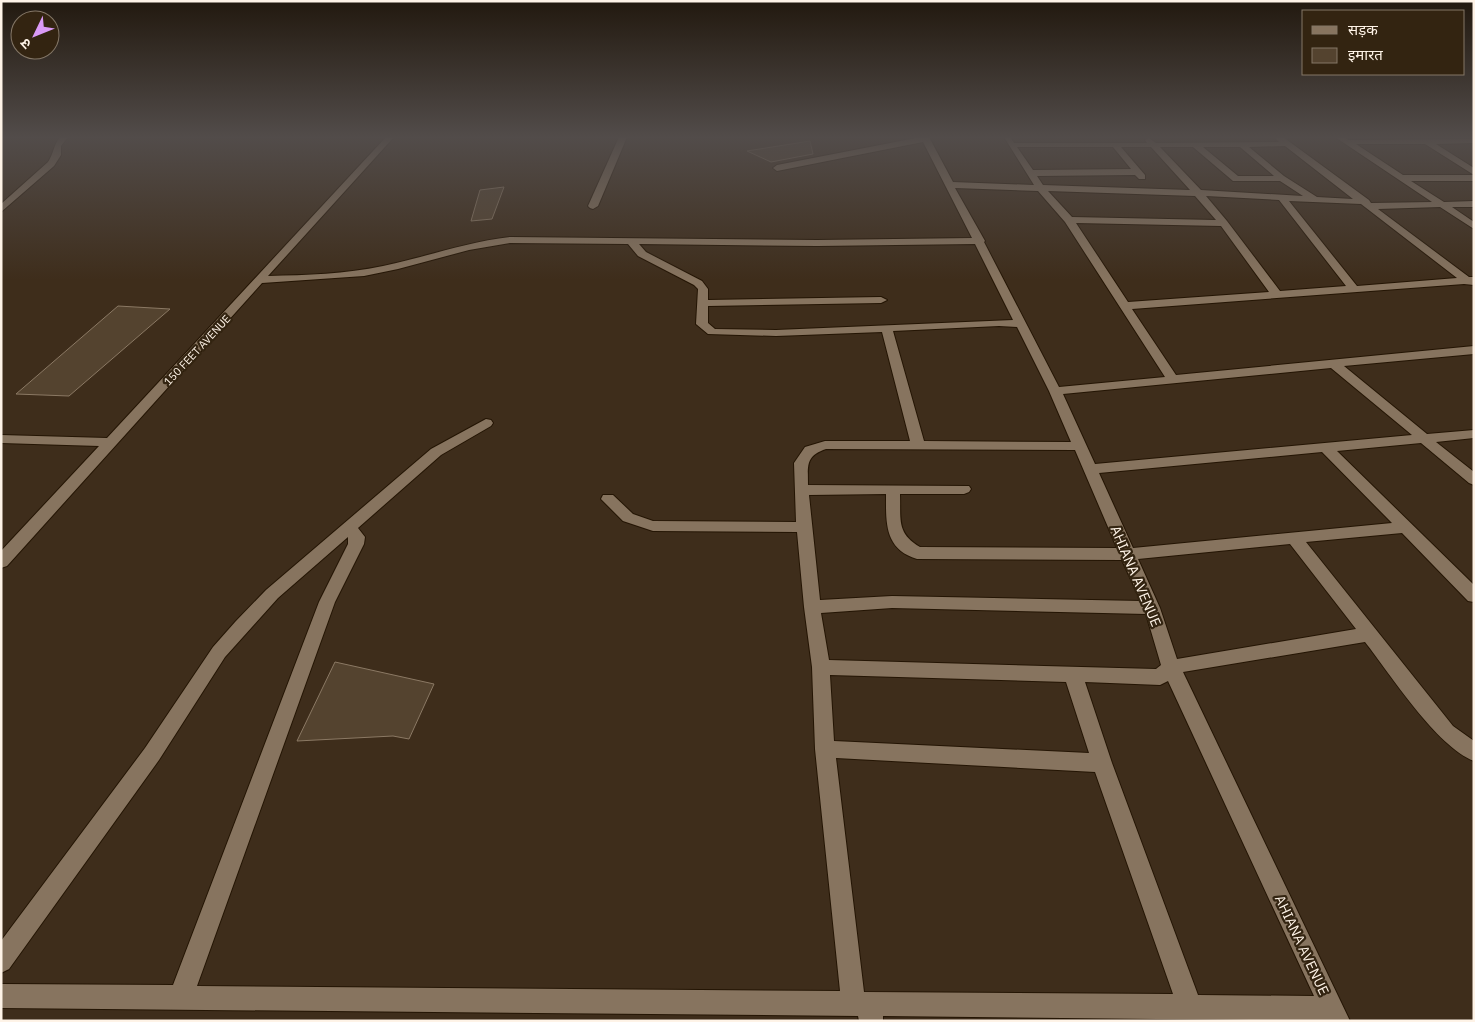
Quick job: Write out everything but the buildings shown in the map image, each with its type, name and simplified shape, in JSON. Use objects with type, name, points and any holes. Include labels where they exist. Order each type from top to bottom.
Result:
[{"type":"street","points":[[1,209],[28,185]]},
{"type":"street","name":"150 FEET AVENUE","points":[[1,562],[347,185]]},
{"type":"street","points":[[594,206],[603,185]]},
{"type":"street","points":[[949,185],[1198,193],[1315,199],[1368,204],[1474,204]]},
{"type":"street","name":"AHIANA AVENUE","points":[[949,185],[1055,391],[1152,608],[1171,667],[1335,1014]]},
{"type":"street","points":[[1148,185],[1154,192]]},
{"type":"street","points":[[1190,185],[1224,223],[1277,295]]},
{"type":"street","points":[[1292,185],[1315,199]]},
{"type":"street","points":[[1342,185],[1472,282]]},
{"type":"street","points":[[1410,185],[1474,226]]},
{"type":"street","points":[[1040,187],[1069,220],[1173,380]]},
{"type":"street","points":[[1282,198],[1354,289]]},
{"type":"street","points":[[1069,220],[1224,223]]},
{"type":"street","points":[[260,280],[337,277],[398,266],[486,242],[510,240],[816,243],[980,242]]},
{"type":"street","points":[[631,241],[642,254],[698,283],[703,289],[702,324],[712,332],[776,333],[999,323],[1021,324]]},
{"type":"street","points":[[1126,306],[1472,282]]},
{"type":"street","points":[[703,303],[881,300]]},
{"type":"street","points":[[887,329],[918,446]]},
{"type":"street","points":[[1055,391],[1474,350]]},
{"type":"street","points":[[1334,364],[1474,480]]},
{"type":"street","points":[[1,961],[152,754],[219,652],[272,594],[348,527],[436,452],[486,423]]},
{"type":"street","points":[[1090,470],[1474,434]]},
{"type":"street","points":[[1,439],[112,442]]},
{"type":"street","points":[[865,1009],[825,749],[822,667],[812,606],[801,490],[801,463],[810,450],[826,445],[1080,446]]},
{"type":"street","points":[[1326,448],[1474,596]]},
{"type":"street","points":[[801,490],[964,489]]},
{"type":"street","points":[[892,490],[894,534],[903,546],[917,553],[1128,554],[1407,527]]},
{"type":"street","points":[[608,499],[621,513],[636,523],[653,526],[805,527]]},
{"type":"street","points":[[180,998],[327,602],[356,544],[357,537],[348,527]]},
{"type":"street","points":[[1294,538],[1446,732],[1474,752]]},
{"type":"street","points":[[812,606],[892,602],[1152,608]]},
{"type":"street","points":[[822,667],[1160,677],[1171,667],[1369,634]]},
{"type":"street","points":[[1073,674],[1102,763],[1198,1011]]},
{"type":"street","points":[[825,749],[1102,763]]},
{"type":"street","points":[[1,996],[1335,1014]]}]
